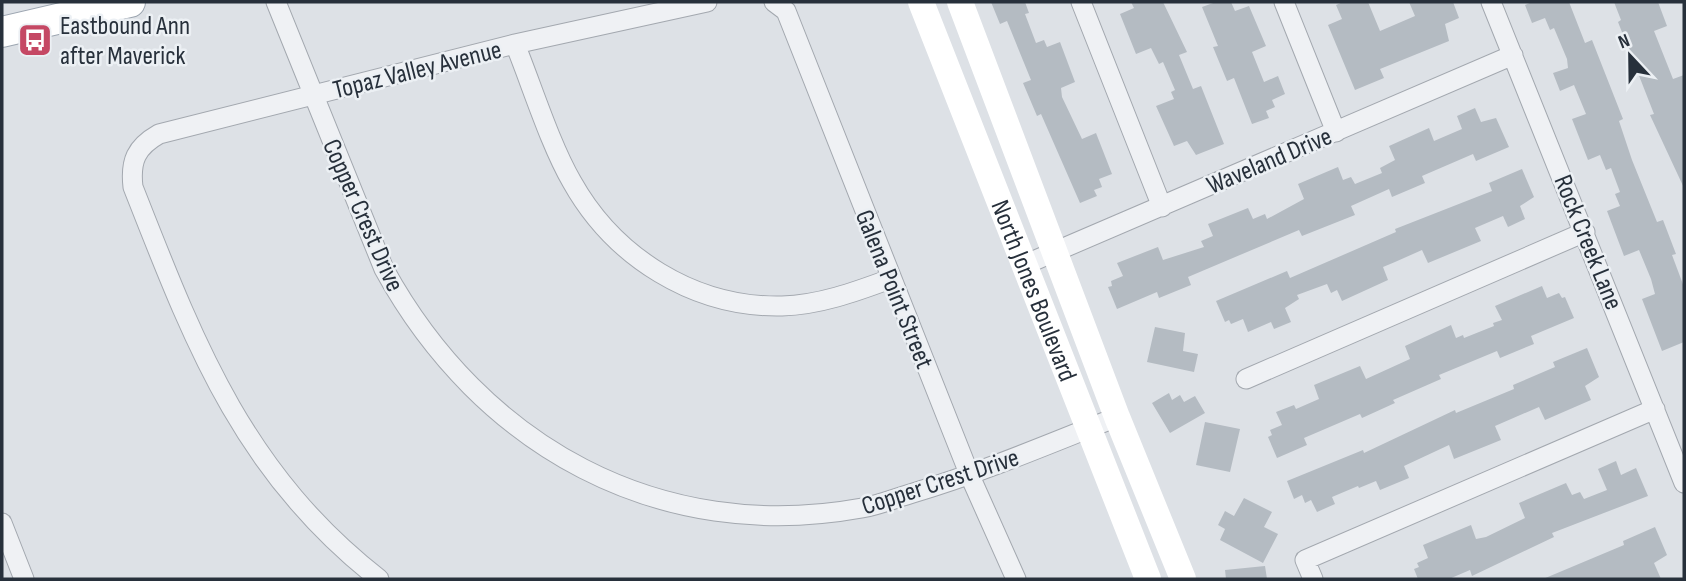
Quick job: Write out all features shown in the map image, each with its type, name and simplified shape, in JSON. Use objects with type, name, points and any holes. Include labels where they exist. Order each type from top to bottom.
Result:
[{"type":"main road","points":[[2,32],[130,2]]},
{"type":"main road","name":"North Jones Boulevard","points":[[921,2],[1148,579]]},
{"type":"main road","name":"North Jones Boulevard","points":[[960,2],[1117,417],[1183,579]]},
{"type":"street","name":"Copper Crest Drive","points":[[276,2],[384,269],[403,303],[448,365],[514,428],[559,457],[600,478],[651,497],[725,513],[787,516],[863,508],[970,476],[1117,417]]},
{"type":"street","name":"Topaz Valley Avenue","points":[[379,579],[299,503],[265,462],[222,396],[192,335],[132,187],[131,170],[135,154],[146,141],[159,134],[515,44],[708,2]]},
{"type":"street","name":"Galena Point Street","points":[[774,2],[786,11],[890,279],[970,476],[1016,579]]},
{"type":"street","points":[[1081,2],[1162,206]]},
{"type":"street","points":[[1284,2],[1336,132]]},
{"type":"street","name":"Rock Creek Lane","points":[[1491,2],[1684,483]]},
{"type":"street","points":[[515,44],[572,182],[612,237],[640,261],[678,284],[708,295],[751,304],[783,306],[842,296],[890,279]]},
{"type":"street","name":"Waveland Drive","points":[[1024,265],[1513,55]]},
{"type":"street","points":[[1246,379],[1585,232]]},
{"type":"street","points":[[1313,579],[1305,561],[1655,409]]},
{"type":"street","points":[[2,524],[24,579]]},
{"type":"building","points":[[991,2],[1025,2],[1029,13],[1025,14],[1036,43],[1044,40],[1047,47],[1060,42],[1075,82],[1061,88],[1062,97],[1082,139],[1096,133],[1112,174],[1099,179],[1102,187],[1094,190],[1097,196],[1080,203],[1041,114],[1037,116],[1023,83],[1031,80],[1007,21],[1000,24]]},
{"type":"building","points":[[1131,2],[1163,2],[1187,52],[1179,55],[1193,89],[1201,86],[1224,144],[1196,155],[1187,141],[1174,146],[1156,106],[1174,99],[1171,92],[1175,90],[1163,62],[1159,64],[1151,48],[1136,54],[1120,14],[1134,8]]},
{"type":"building","points":[[1216,2],[1231,2],[1235,11],[1249,6],[1266,46],[1252,52],[1264,82],[1278,76],[1285,94],[1272,100],[1275,107],[1266,111],[1269,118],[1252,124],[1234,78],[1227,81],[1213,47],[1218,46],[1202,7]]},
{"type":"building","points":[[1343,2],[1368,2],[1380,31],[1415,16],[1409,2],[1453,2],[1459,18],[1445,24],[1449,41],[1380,69],[1384,78],[1355,90],[1328,25],[1342,19],[1336,5]]},
{"type":"building","points":[[1532,2],[1569,2],[1585,43],[1592,40],[1623,119],[1619,121],[1632,160],[1657,222],[1663,220],[1676,254],[1672,255],[1684,287],[1684,342],[1662,351],[1642,299],[1655,294],[1651,279],[1639,250],[1624,256],[1607,211],[1620,206],[1615,194],[1620,192],[1611,168],[1606,170],[1600,155],[1588,160],[1572,119],[1586,114],[1574,85],[1560,91],[1553,73],[1568,68],[1567,59],[1554,28],[1550,30],[1545,18],[1532,23],[1525,5]]},
{"type":"building","points":[[1614,2],[1658,2],[1667,26],[1654,31],[1673,79],[1684,75],[1684,188],[1650,115],[1654,114],[1618,22],[1621,20]]},
{"type":"building","points":[[1475,108],[1481,122],[1496,118],[1509,147],[1476,161],[1473,154],[1422,176],[1425,183],[1392,197],[1389,189],[1351,206],[1355,215],[1302,236],[1299,230],[1188,277],[1191,285],[1159,298],[1157,292],[1117,309],[1108,287],[1112,286],[1111,281],[1123,276],[1117,263],[1158,247],[1163,260],[1204,247],[1201,241],[1213,236],[1208,224],[1248,208],[1253,219],[1265,214],[1267,219],[1304,199],[1298,184],[1338,167],[1343,180],[1351,177],[1355,184],[1382,173],[1380,168],[1395,160],[1389,146],[1429,128],[1434,141],[1462,129],[1457,116]]},
{"type":"building","points":[[1522,169],[1534,197],[1520,206],[1525,219],[1508,227],[1503,216],[1475,228],[1481,241],[1428,263],[1422,250],[1383,267],[1388,280],[1342,301],[1337,290],[1331,293],[1327,284],[1297,295],[1299,299],[1285,308],[1291,322],[1274,329],[1271,322],[1248,332],[1243,319],[1231,324],[1229,320],[1225,322],[1216,301],[1287,271],[1290,278],[1396,232],[1395,229],[1492,191],[1489,183]]},
{"type":"building","points":[[1542,286],[1547,298],[1559,293],[1562,298],[1565,297],[1574,318],[1531,336],[1534,344],[1500,358],[1497,351],[1439,375],[1441,379],[1393,400],[1395,403],[1362,418],[1360,414],[1304,438],[1307,445],[1277,458],[1268,437],[1272,435],[1270,430],[1282,425],[1276,412],[1294,405],[1296,409],[1319,399],[1314,385],[1360,366],[1366,379],[1410,359],[1405,346],[1451,325],[1456,338],[1463,335],[1464,338],[1494,326],[1493,323],[1502,320],[1495,306]]},
{"type":"building","points":[[1155,327],[1185,333],[1183,351],[1198,354],[1194,372],[1147,362]]},
{"type":"building","points":[[1587,348],[1599,377],[1585,386],[1591,400],[1545,420],[1539,407],[1495,426],[1501,440],[1454,459],[1449,445],[1404,466],[1409,478],[1380,490],[1376,481],[1359,488],[1358,486],[1332,497],[1335,504],[1317,512],[1311,500],[1305,503],[1302,495],[1294,499],[1287,481],[1363,450],[1364,453],[1455,410],[1456,413],[1514,389],[1513,385],[1555,367],[1553,362]]},
{"type":"building","points":[[1169,393],[1172,400],[1180,395],[1184,402],[1195,396],[1205,413],[1170,433],[1152,403]]},
{"type":"building","points":[[1205,422],[1240,429],[1230,472],[1196,465]]},
{"type":"building","points":[[1616,461],[1621,475],[1636,468],[1648,496],[1552,533],[1554,537],[1472,576],[1470,570],[1449,579],[1418,579],[1414,569],[1419,567],[1417,563],[1428,558],[1423,545],[1471,525],[1476,539],[1486,537],[1525,518],[1519,503],[1566,483],[1572,495],[1580,492],[1584,499],[1607,490],[1598,469]]},
{"type":"building","points":[[1244,498],[1272,512],[1264,527],[1278,534],[1263,563],[1220,540],[1225,529],[1218,525],[1225,511],[1234,516]]},
{"type":"building","points":[[1655,527],[1667,555],[1654,563],[1661,579],[1543,579],[1624,545],[1623,541]]},
{"type":"building","points":[[1265,566],[1267,579],[1226,579],[1225,570]]},
{"type":"place","name":"Eastbound Ann after Maverick","points":[[35,40]]}]
